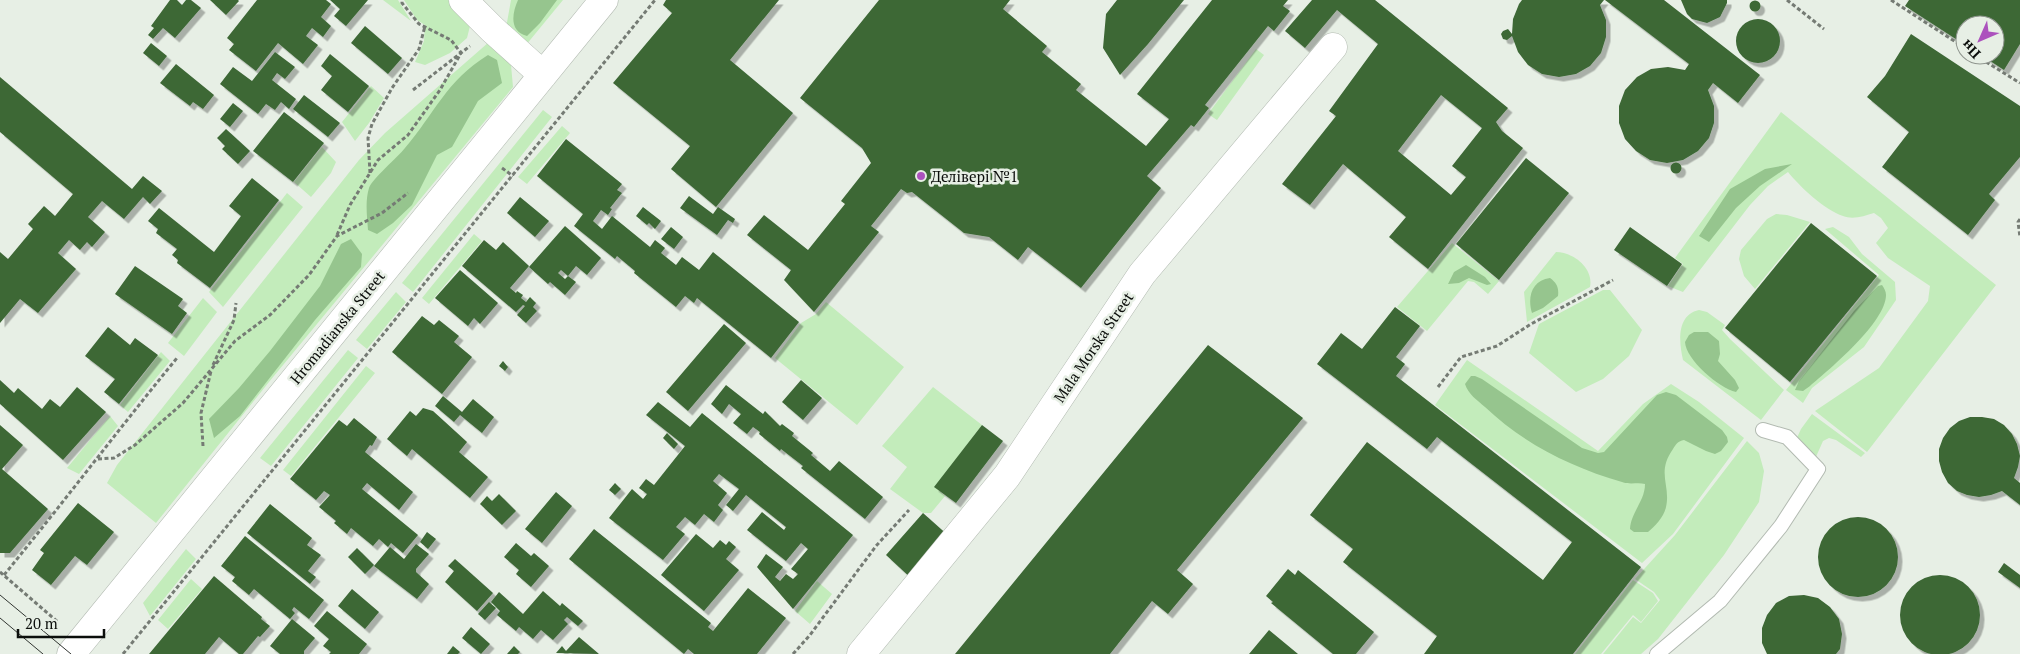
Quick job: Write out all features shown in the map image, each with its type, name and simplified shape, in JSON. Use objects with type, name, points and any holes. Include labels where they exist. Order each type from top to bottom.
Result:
[{"type":"street","points":[[463,0],[543,75]]},
{"type":"street","name":"Hromadianska Street","points":[[76,648],[604,0]]},
{"type":"street","name":"Mala Morska Street","points":[[862,654],[1007,476],[1142,274],[1333,47]]},
{"type":"lane","points":[[1657,654],[1720,601],[1781,526],[1818,469],[1787,437],[1762,430]]},
{"type":"path","points":[[402,0],[402,3],[419,24],[451,40],[461,52]]},
{"type":"path","points":[[123,654],[655,0]]},
{"type":"path","points":[[1788,0],[1824,29]]},
{"type":"path","points":[[1891,0],[1955,42]]},
{"type":"path","points":[[370,174],[368,138],[372,124],[392,88],[419,49],[425,26]]},
{"type":"path","points":[[413,90],[492,29]]},
{"type":"path","points":[[98,459],[114,458],[135,445],[183,403],[235,341],[270,315],[309,275],[337,236],[350,204],[378,160],[408,135],[440,90],[461,52]]},
{"type":"path","points":[[1991,65],[2020,84]]},
{"type":"path","points":[[469,166],[496,163],[513,176]]},
{"type":"path","points":[[337,236],[382,213],[405,194],[413,191]]},
{"type":"path","points":[[2020,219],[2018,222],[2020,237]]},
{"type":"path","points":[[1438,387],[1461,357],[1497,346],[1531,324],[1613,280]]},
{"type":"path","points":[[216,477],[203,446],[201,413],[211,370],[234,320],[236,303]]},
{"type":"path","points":[[4,575],[98,459],[176,358]]},
{"type":"path","points":[[793,654],[810,635],[876,546],[909,510]]},
{"type":"path","points":[[0,572],[76,648]]},
{"type":"green space","points":[[383,0],[398,0],[411,21]]},
{"type":"green space","points":[[404,0],[448,0],[471,22],[467,38],[450,53],[425,65],[415,62],[424,41],[425,25],[417,20]]},
{"type":"green space","points":[[511,0],[563,0],[526,45],[506,28]]},
{"type":"green space","points":[[518,0],[557,0],[540,23],[527,36],[517,31],[515,26],[513,16]]},
{"type":"green space","points":[[489,42],[511,65],[513,87],[269,382],[156,523],[107,483],[117,465],[359,160],[385,133]]},
{"type":"green space","points":[[1256,49],[1264,55],[1217,120],[1208,114]]},
{"type":"green space","points":[[488,55],[497,60],[502,83],[478,101],[452,147],[437,155],[412,205],[393,223],[377,234],[368,230],[367,198],[371,184],[405,148],[451,87],[474,65]]},
{"type":"green space","points":[[371,86],[384,98],[369,123],[355,141],[342,122]]},
{"type":"green space","points":[[543,110],[552,117],[413,292],[402,283]]},
{"type":"green space","points":[[1781,112],[1996,285],[1867,452],[1815,411],[1879,368],[1928,301],[1930,286],[1888,258],[1876,243],[1888,228],[1881,218],[1874,213],[1851,218],[1836,213],[1813,197],[1788,172],[1768,186],[1750,205],[1683,292],[1668,286],[1683,264],[1675,258]]},
{"type":"green space","points":[[562,126],[570,133],[527,184],[518,177]]},
{"type":"green space","points":[[322,147],[336,162],[331,173],[311,197],[294,182]]},
{"type":"green space","points":[[1792,164],[1760,186],[1736,208],[1709,242],[1699,236],[1730,189],[1765,169]]},
{"type":"green space","points":[[287,193],[303,207],[223,307],[209,292]]},
{"type":"green space","points":[[1776,214],[1787,215],[1810,222],[1755,289],[1744,276],[1739,259],[1741,250],[1767,219]]},
{"type":"green space","points":[[1833,227],[1849,237],[1862,254],[1895,282],[1896,300],[1864,347],[1812,388],[1803,403],[1786,390],[1879,275],[1825,229]]},
{"type":"green space","points":[[474,234],[482,241],[429,304],[422,298]]},
{"type":"green space","points":[[351,239],[362,254],[361,267],[315,320],[240,416],[214,438],[209,419],[239,388],[270,351],[320,286],[341,244]]},
{"type":"green space","points":[[1452,243],[1499,281],[1488,294],[1474,282],[1468,281],[1427,331],[1397,307]]},
{"type":"green space","points":[[1556,252],[1569,255],[1581,262],[1589,274],[1590,287],[1527,322],[1524,292]]},
{"type":"green space","points":[[1466,265],[1485,277],[1491,284],[1487,285],[1469,278],[1459,283],[1448,284],[1454,272]]},
{"type":"green space","points":[[1550,278],[1557,286],[1558,296],[1543,308],[1532,313],[1530,301],[1532,290],[1539,282]]},
{"type":"green space","points":[[1882,285],[1886,294],[1884,306],[1867,331],[1843,357],[1810,386],[1803,391],[1795,390],[1799,381],[1854,311],[1878,286]]},
{"type":"green space","points":[[1603,290],[1610,290],[1642,330],[1629,356],[1603,379],[1576,392],[1529,353],[1539,324]]},
{"type":"green space","points":[[396,292],[406,302],[367,349],[356,340]]},
{"type":"green space","points":[[203,298],[217,312],[184,356],[168,343]]},
{"type":"green space","points":[[826,302],[904,367],[857,425],[775,358],[801,323],[816,314]]},
{"type":"green space","points":[[1699,310],[1707,312],[1725,325],[1722,330],[1730,339],[1784,390],[1761,420],[1683,360],[1680,338],[1681,330],[1686,318]]},
{"type":"green space","points":[[1694,332],[1708,332],[1719,341],[1720,354],[1718,361],[1735,380],[1739,388],[1736,392],[1721,385],[1704,372],[1691,357],[1685,342],[1689,335]]},
{"type":"green space","points":[[348,350],[358,358],[271,466],[260,458]]},
{"type":"green space","points":[[161,352],[170,361],[128,412],[120,405]]},
{"type":"green space","points":[[1467,360],[1598,451],[1643,404],[1671,384],[1699,402],[1744,438],[1673,534],[1642,563],[1435,405]]},
{"type":"green space","points":[[366,366],[375,373],[291,476],[283,470]]},
{"type":"green space","points":[[1471,376],[1482,379],[1582,448],[1598,453],[1604,452],[1657,395],[1666,392],[1676,395],[1722,430],[1728,442],[1721,451],[1715,454],[1684,440],[1677,443],[1665,465],[1667,499],[1663,514],[1648,532],[1634,532],[1630,529],[1631,523],[1643,496],[1645,484],[1625,483],[1603,476],[1549,453],[1532,443],[1500,420],[1471,394],[1465,384]]},
{"type":"green space","points":[[933,387],[982,425],[935,487],[945,496],[931,513],[923,513],[890,489],[907,467],[882,446]]},
{"type":"green space","points":[[1812,414],[1865,453],[1861,457],[1836,440],[1829,438],[1823,441],[1815,459],[1795,442],[1801,429]]},
{"type":"green space","points":[[110,416],[118,426],[79,474],[67,468]]},
{"type":"green space","points":[[1747,441],[1759,453],[1764,471],[1759,502],[1724,555],[1658,639],[1641,654],[1603,654],[1633,617],[1641,623],[1660,600],[1654,592],[1635,579],[1675,535]]},
{"type":"green space","points":[[186,549],[196,559],[150,616],[143,603]]},
{"type":"green space","points":[[191,579],[202,589],[168,629],[158,620]]},
{"type":"green space","points":[[1633,580],[1653,593],[1658,601],[1641,622],[1633,615],[1601,654],[1575,654]]},
{"type":"green space","points":[[817,581],[832,594],[810,624],[795,611]]},
{"type":"building","points":[[170,0],[177,0],[182,5],[186,0],[191,0],[201,8],[175,38],[163,28],[153,39],[148,35],[154,28],[151,26]]},
{"type":"building","points":[[210,0],[238,0],[239,1],[226,15]]},
{"type":"building","points":[[257,0],[326,0],[331,4],[321,17],[331,26],[323,37],[312,28],[306,36],[318,45],[303,64],[278,43],[256,71],[229,50],[234,44],[227,38]]},
{"type":"building","points":[[330,0],[368,0],[346,26],[334,16],[340,9]]},
{"type":"building","points":[[666,0],[779,0],[730,60],[793,113],[716,207],[671,169],[690,146],[613,83],[672,13],[663,5]]},
{"type":"building","points":[[879,0],[1010,0],[1003,9],[1047,46],[1042,52],[1081,84],[1076,90],[1146,146],[1169,119],[1137,94],[1212,0],[1288,0],[1283,6],[1290,11],[1274,31],[1268,26],[1205,105],[1209,108],[1194,127],[1191,125],[1147,176],[1161,188],[1081,288],[1028,247],[1018,260],[989,237],[964,233],[912,192],[907,193],[901,189],[871,226],[879,232],[814,312],[784,280],[791,270],[747,235],[764,215],[808,250],[845,204],[841,201],[871,163],[862,148],[800,98]]},
{"type":"building","points":[[1117,0],[1184,0],[1120,75],[1103,48],[1106,14]]},
{"type":"building","points":[[1312,0],[1375,0],[1508,108],[1496,122],[1502,131],[1523,148],[1428,269],[1389,237],[1406,217],[1343,164],[1310,205],[1282,184],[1336,116],[1329,111],[1378,44],[1337,10],[1305,48],[1285,31]],"holes":[[[1441,95],[1482,128],[1452,166],[1466,177],[1451,195],[1398,151]]]},
{"type":"building","points":[[1522,0],[1604,0],[1600,5],[1606,20],[1606,37],[1601,53],[1590,66],[1576,74],[1559,77],[1542,74],[1528,65],[1518,52],[1512,36],[1507,40],[1503,39],[1501,34],[1508,29],[1512,34],[1513,19]]},
{"type":"building","points":[[1605,0],[1664,0],[1760,75],[1738,103],[1713,83],[1708,90],[1714,106],[1714,123],[1709,138],[1698,151],[1683,160],[1667,163],[1650,160],[1636,151],[1625,139],[1619,123],[1619,106],[1625,90],[1637,77],[1651,69],[1668,67],[1685,70],[1689,64]]},
{"type":"building","points":[[1681,0],[1727,0],[1727,3],[1720,17],[1707,23],[1692,19],[1687,14]]},
{"type":"building","points":[[1909,0],[2020,0],[2020,44],[2004,70],[1996,65],[2005,65],[2005,15],[1955,15],[1955,38],[1905,6]]},
{"type":"building","points":[[1753,1],[1757,1],[1760,6],[1759,10],[1753,11],[1750,8],[1750,4]]},
{"type":"building","points":[[1758,19],[1770,23],[1776,29],[1780,41],[1776,53],[1770,59],[1758,63],[1746,59],[1740,53],[1736,41],[1740,29],[1746,23]]},
{"type":"building","points":[[365,26],[402,58],[388,74],[351,43]]},
{"type":"building","points":[[1911,34],[1955,63],[1955,65],[1958,65],[2020,106],[2020,157],[1989,194],[1995,200],[1968,235],[1882,167],[1909,132],[1867,97],[1885,76]]},
{"type":"building","points":[[151,43],[167,56],[159,66],[143,53]]},
{"type":"building","points":[[275,52],[295,67],[285,79],[277,73],[272,80],[296,99],[289,109],[281,102],[275,110],[266,104],[258,114],[220,84],[233,67],[252,81]]},
{"type":"building","points":[[330,54],[369,86],[348,112],[321,90],[332,76],[321,66]]},
{"type":"building","points":[[176,64],[214,95],[203,109],[193,102],[190,106],[160,83]]},
{"type":"building","points":[[0,77],[132,189],[143,176],[162,191],[150,204],[143,197],[124,219],[102,201],[88,217],[105,232],[92,247],[87,242],[80,250],[69,240],[58,253],[76,269],[38,313],[20,299],[0,323],[0,252],[8,259],[33,229],[28,224],[44,206],[55,216],[73,194],[0,132]]},
{"type":"building","points":[[304,95],[340,123],[328,137],[293,109]]},
{"type":"building","points":[[233,103],[243,111],[230,127],[220,119]]},
{"type":"building","points":[[284,112],[324,143],[293,182],[253,151]]},
{"type":"building","points":[[226,129],[250,151],[238,164],[222,149],[225,146],[217,138]]},
{"type":"building","points":[[566,139],[622,184],[617,190],[622,193],[610,208],[612,209],[608,215],[601,210],[593,221],[602,229],[612,216],[650,247],[655,240],[665,248],[661,253],[676,265],[682,257],[699,270],[713,252],[799,322],[771,358],[697,298],[694,303],[685,296],[676,307],[634,273],[635,271],[617,256],[615,259],[574,226],[583,214],[537,176]]},
{"type":"building","points":[[1526,158],[1569,193],[1499,280],[1456,244]]},
{"type":"building","points":[[1674,163],[1678,163],[1681,168],[1680,172],[1674,173],[1671,170],[1671,166]]},
{"type":"building","points":[[252,178],[279,200],[210,288],[177,263],[178,260],[172,255],[177,249],[156,233],[158,229],[148,221],[159,208],[214,252],[241,216],[229,206]]},
{"type":"building","points":[[689,196],[713,214],[718,207],[735,219],[733,223],[728,220],[717,235],[680,208]]},
{"type":"building","points":[[520,197],[549,221],[535,237],[507,213]]},
{"type":"building","points":[[643,207],[661,221],[655,229],[649,223],[647,225],[636,216]]},
{"type":"building","points":[[1811,223],[1877,276],[1790,382],[1725,328]]},
{"type":"building","points":[[565,226],[601,258],[587,275],[576,266],[568,276],[576,282],[565,295],[550,282],[548,284],[529,267]],"holes":[[[561,270],[568,276],[565,279],[558,273]]]},
{"type":"building","points":[[671,227],[683,237],[674,249],[661,239]]},
{"type":"building","points":[[1630,227],[1682,264],[1667,286],[1614,250]]},
{"type":"building","points":[[484,240],[496,250],[503,242],[529,266],[510,288],[516,293],[517,291],[523,295],[521,298],[526,302],[530,297],[536,303],[533,307],[537,311],[526,323],[517,315],[525,306],[523,305],[516,312],[462,266]]},
{"type":"building","points":[[135,266],[183,299],[178,306],[187,313],[172,334],[115,294]]},
{"type":"building","points":[[460,270],[498,303],[480,324],[474,318],[468,326],[435,298]]},
{"type":"building","points":[[1395,307],[1420,326],[1396,357],[1405,364],[1396,376],[1641,567],[1573,654],[1424,654],[1437,636],[1343,562],[1353,549],[1310,515],[1367,442],[1543,580],[1572,542],[1437,437],[1427,449],[1317,364],[1341,333],[1362,349]]},
{"type":"building","points":[[422,316],[434,325],[439,320],[459,336],[454,342],[472,357],[442,394],[392,352]]},
{"type":"building","points":[[724,324],[746,343],[688,411],[666,392]]},
{"type":"building","points":[[108,327],[130,345],[135,338],[158,355],[119,404],[104,392],[115,379],[85,356]]},
{"type":"building","points":[[1208,345],[1303,418],[1177,570],[1193,584],[1168,614],[1152,601],[1110,654],[955,654]]},
{"type":"building","points":[[503,361],[508,367],[505,371],[499,366]]},
{"type":"building","points":[[0,380],[14,393],[18,388],[42,409],[50,399],[60,407],[77,387],[106,412],[63,460],[0,404]]},
{"type":"building","points":[[801,380],[822,398],[803,420],[782,402]]},
{"type":"building","points":[[726,385],[763,414],[765,411],[780,426],[782,424],[794,433],[792,436],[813,453],[811,455],[830,471],[839,461],[883,497],[865,519],[801,468],[803,466],[759,434],[760,432],[753,427],[747,434],[733,423],[741,414],[729,404],[722,414],[711,404]]},
{"type":"building","points":[[443,396],[462,412],[473,399],[494,417],[482,433],[460,415],[454,422],[435,406]]},
{"type":"building","points":[[658,402],[690,427],[702,413],[853,535],[793,609],[757,567],[766,554],[783,567],[775,577],[780,581],[786,574],[793,579],[798,574],[791,569],[808,549],[801,543],[786,561],[747,530],[762,512],[784,530],[786,527],[746,495],[733,511],[726,505],[739,489],[719,474],[713,481],[727,493],[718,505],[723,510],[714,522],[704,514],[695,525],[685,517],[676,527],[685,534],[663,560],[609,518],[632,489],[643,499],[647,494],[639,488],[646,479],[654,485],[685,446],[646,415]]},
{"type":"building","points":[[423,408],[433,411],[467,442],[459,452],[488,477],[470,498],[412,449],[407,456],[387,439],[410,411],[416,416]]},
{"type":"building","points":[[1970,417],[1994,419],[2004,425],[2012,434],[2020,456],[2014,478],[2020,483],[2020,505],[2002,491],[1979,497],[1957,491],[1948,483],[1939,461],[1939,449],[1943,438],[1950,428],[1959,421]]},
{"type":"building","points":[[354,418],[377,437],[372,446],[370,445],[365,452],[413,492],[399,510],[367,483],[362,489],[418,535],[403,553],[391,543],[388,547],[379,539],[373,546],[351,528],[347,534],[334,523],[336,521],[319,507],[330,495],[324,491],[316,500],[290,479],[339,420],[347,426]]},
{"type":"building","points":[[0,425],[23,445],[2,469],[48,509],[10,553],[0,553]]},
{"type":"building","points":[[982,425],[1003,441],[956,503],[934,487]]},
{"type":"building","points":[[667,433],[678,444],[674,449],[663,438]]},
{"type":"building","points":[[615,483],[621,489],[615,495],[609,490]]},
{"type":"building","points":[[556,492],[572,506],[542,543],[525,529]]},
{"type":"building","points":[[499,494],[516,511],[502,525],[480,504],[487,496],[492,501]]},
{"type":"building","points":[[78,503],[114,532],[87,565],[75,556],[51,585],[32,570],[44,553],[40,550]]},
{"type":"building","points":[[270,504],[312,538],[307,545],[321,555],[308,571],[316,577],[310,584],[247,533]]},
{"type":"building","points":[[923,513],[951,538],[913,580],[886,555]]},
{"type":"building","points":[[1858,517],[1873,520],[1886,529],[1895,542],[1898,557],[1895,572],[1886,585],[1873,594],[1858,597],[1843,594],[1830,585],[1821,572],[1818,557],[1821,542],[1830,529],[1843,520]]},
{"type":"building","points":[[594,529],[711,623],[708,627],[713,631],[748,588],[786,618],[757,654],[694,654],[688,649],[684,654],[569,559]]},
{"type":"building","points":[[427,532],[436,539],[428,549],[420,542]]},
{"type":"building","points":[[696,534],[713,548],[720,540],[726,545],[729,541],[736,547],[726,559],[739,570],[704,611],[661,575]]},
{"type":"building","points":[[245,536],[324,600],[309,619],[294,607],[292,610],[295,613],[290,619],[254,589],[249,595],[232,581],[235,577],[221,566]]},
{"type":"building","points":[[516,543],[531,556],[534,553],[549,566],[531,587],[516,574],[519,570],[504,557]]},
{"type":"building","points":[[416,544],[429,554],[416,569],[416,572],[429,584],[417,599],[374,566],[390,547],[404,559]]},
{"type":"building","points":[[357,548],[374,565],[365,574],[348,557]]},
{"type":"building","points":[[455,559],[493,593],[477,611],[445,582],[454,571],[448,566]]},
{"type":"building","points":[[2004,563],[2020,575],[2020,588],[1998,572]]},
{"type":"building","points":[[1288,569],[1295,575],[1298,570],[1374,632],[1356,654],[1333,654],[1271,603],[1273,602],[1266,596]]},
{"type":"building","points":[[1940,575],[1955,578],[1968,587],[1977,600],[1980,615],[1977,630],[1968,643],[1955,652],[1940,655],[1925,652],[1912,643],[1903,630],[1900,615],[1903,600],[1912,587],[1925,578]]},
{"type":"building","points":[[214,576],[270,626],[260,637],[258,636],[243,654],[239,654],[219,637],[205,654],[149,654]]},
{"type":"building","points":[[352,589],[379,612],[365,629],[338,606]]},
{"type":"building","points":[[543,591],[560,606],[562,603],[583,621],[578,626],[567,617],[564,620],[568,624],[553,640],[541,630],[533,639],[519,627],[516,631],[497,615],[500,611],[491,602],[499,592],[523,614]]},
{"type":"building","points":[[1804,595],[1818,598],[1830,607],[1839,619],[1842,634],[1840,649],[1836,654],[1767,654],[1762,643],[1762,628],[1767,615],[1776,603],[1789,596]]},
{"type":"building","points":[[489,602],[496,608],[485,620],[478,614]]},
{"type":"building","points":[[327,611],[367,644],[359,654],[329,654],[331,652],[323,646],[329,639],[314,626]]},
{"type":"building","points":[[292,619],[315,638],[304,651],[304,654],[280,654],[270,646]]},
{"type":"building","points":[[471,627],[490,644],[481,654],[462,638]]},
{"type":"building","points":[[1269,630],[1298,654],[1249,654]]},
{"type":"building","points":[[579,637],[599,654],[556,653],[562,646],[566,651]]},
{"type":"building","points":[[453,646],[460,652],[458,654],[447,654]]},
{"type":"building","points":[[514,646],[520,652],[518,654],[507,654]]},
{"type":"tram line","points":[[0,595],[71,654]]},
{"type":"tram line","points":[[0,618],[43,654]]},
{"type":"place","name":"Делівері №1","points":[[921,176]]}]
